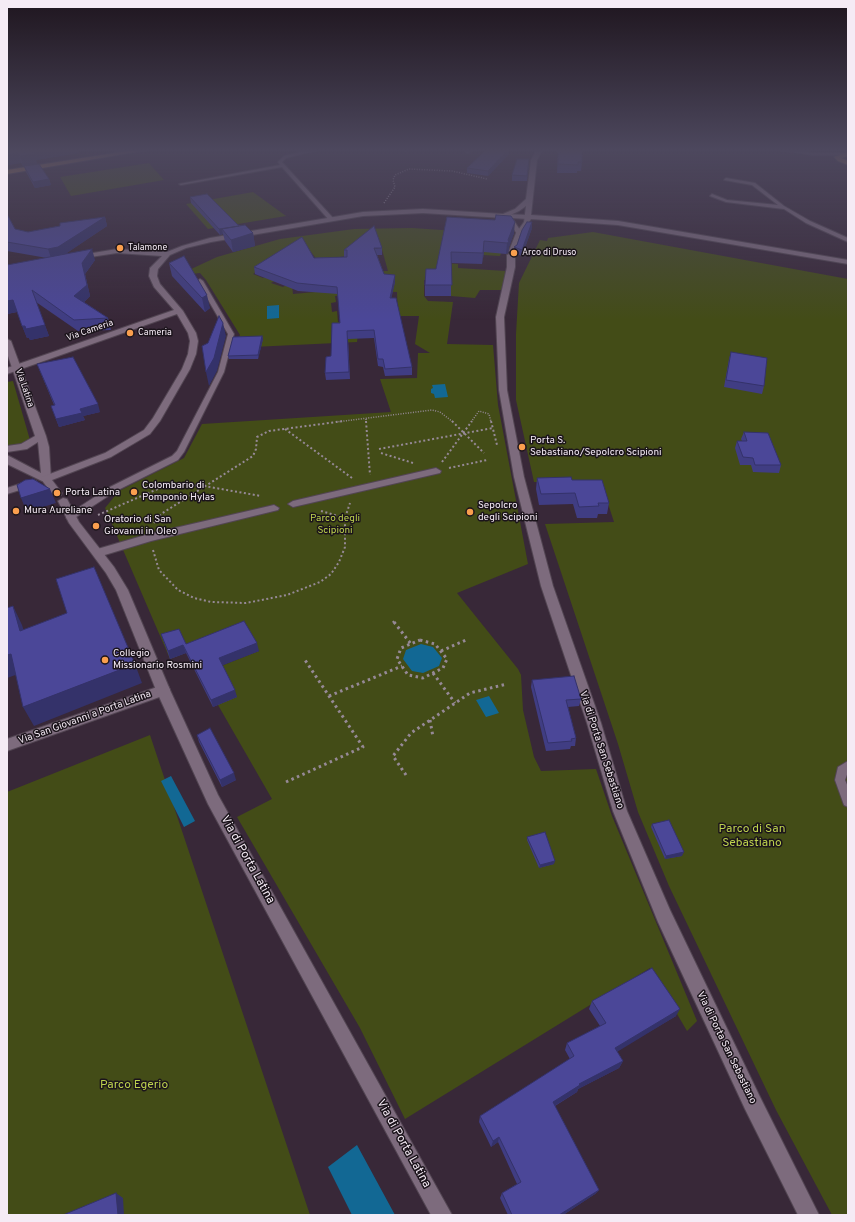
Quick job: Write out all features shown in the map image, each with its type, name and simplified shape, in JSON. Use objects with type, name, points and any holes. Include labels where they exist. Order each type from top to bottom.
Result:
[{"type":"street","points":[[504,216],[522,206]]},
{"type":"street","points":[[528,217],[529,206]]},
{"type":"street","points":[[7,491],[46,479],[108,455],[140,437],[152,426],[186,369],[192,354],[194,341],[192,332],[179,311],[157,285],[153,276],[154,268],[168,254],[184,247],[210,240],[331,219],[381,213],[429,211],[618,223],[848,262]]},
{"type":"street","points":[[504,216],[512,221],[518,235]]},
{"type":"street","name":"Via di Porta San Sebastiano","points":[[528,217],[526,224],[518,235],[511,253],[511,267],[500,317],[503,390],[520,477],[547,586],[594,723],[620,811],[646,874],[720,1035],[809,1215]]},
{"type":"street","points":[[72,258],[117,251],[168,254]]},
{"type":"street","name":"Via Cameria","points":[[7,371],[179,311]]},
{"type":"street","name":"Via Latina","points":[[7,341],[41,436],[44,447],[46,479]]},
{"type":"street","points":[[7,449],[24,447],[41,436]]},
{"type":"street","points":[[7,460],[46,479]]},
{"type":"street","points":[[293,504],[436,471]]},
{"type":"street","name":"Via di Porta Latina","points":[[46,479],[60,497],[72,520],[98,553],[122,590],[137,623],[163,690],[213,799],[442,1215]]},
{"type":"street","points":[[98,553],[149,538],[274,508]]},
{"type":"street","name":"Via San Giovanni a Porta Latina","points":[[7,745],[163,690]]},
{"type":"lane","points":[[319,206],[331,219]]},
{"type":"lane","points":[[775,206],[785,208]]},
{"type":"lane","points":[[782,206],[808,222],[848,240]]},
{"type":"lane","points":[[72,520],[112,489],[175,458],[180,452],[221,372],[231,334],[200,281]]},
{"type":"lane","points":[[848,766],[842,770],[840,780],[848,802]]},
{"type":"path","points":[[381,213],[383,206]]},
{"type":"path","points":[[436,471],[478,411],[490,414],[498,446]]},
{"type":"path","points":[[366,419],[367,486]]},
{"type":"path","points":[[379,449],[493,428]]},
{"type":"path","points":[[285,429],[367,486]]},
{"type":"path","points":[[463,433],[484,453]]},
{"type":"path","points":[[381,453],[436,471],[487,460]]},
{"type":"path","points":[[72,520],[106,512],[123,503],[169,484],[204,486],[261,496]]},
{"type":"path","points":[[393,621],[411,644]]},
{"type":"path","points":[[420,640],[435,644],[447,659],[443,668],[423,678],[408,675],[397,659],[401,648],[411,644],[420,640]]},
{"type":"path","points":[[441,651],[466,640]]},
{"type":"path","points":[[286,782],[363,747],[304,660]]},
{"type":"path","points":[[329,696],[402,666]]},
{"type":"path","points":[[433,673],[455,703]]},
{"type":"path","points":[[406,775],[393,756],[411,733],[470,693],[507,684]]},
{"type":"path","points":[[430,719],[433,737]]},
{"type":"green space","points":[[188,206],[272,206],[286,216],[208,229]]},
{"type":"green space","name":"Parco degli Scipioni","points":[[412,228],[486,233],[507,239],[500,256],[483,255],[439,263],[458,264],[458,268],[506,271],[503,290],[480,290],[475,298],[451,296],[451,280],[424,280],[424,296],[428,301],[453,302],[447,344],[493,345],[498,405],[528,564],[457,593],[518,669],[521,675],[523,710],[534,757],[541,771],[596,769],[612,816],[697,1021],[687,1031],[650,968],[405,1119],[360,1028],[237,817],[272,799],[218,705],[221,666],[259,651],[246,629],[170,659],[105,508],[119,491],[184,458],[202,424],[391,412],[380,379],[417,378],[418,353],[430,353],[415,344],[419,316],[398,316],[397,292],[362,291],[362,294],[335,296],[336,302],[331,303],[332,312],[337,311],[338,322],[360,320],[357,342],[232,348],[240,335],[206,280],[200,273],[192,274],[189,270],[217,257],[280,239],[354,229]],"holes":[[[381,246],[388,271],[334,272],[326,291],[293,294],[292,285],[288,284],[283,287],[271,283],[279,278],[269,275],[263,278],[253,274],[261,269],[267,259],[311,252],[318,261],[345,256]]]},
{"type":"green space","name":"Parco di San Sebastiano","points":[[593,232],[848,279],[848,1215],[832,1215],[776,1110],[669,886],[638,812],[618,744],[545,524],[614,522],[601,482],[534,482],[516,400],[516,334],[519,283],[540,240],[547,241],[548,238]]},
{"type":"green space","points":[[13,381],[30,440],[22,444],[8,446],[7,382]]},
{"type":"green space","name":"Parco Egerio","points":[[150,735],[310,1215],[7,1215],[7,792]]},
{"type":"water","points":[[279,305],[279,318],[267,319],[267,306]]},
{"type":"water","points":[[445,384],[448,397],[435,398],[434,394],[431,393],[431,389],[433,388],[432,385]]},
{"type":"water","points":[[421,644],[433,647],[442,658],[439,666],[423,673],[412,671],[403,659],[406,650]]},
{"type":"water","points":[[489,696],[499,713],[486,717],[476,700]]},
{"type":"water","points":[[171,776],[195,821],[184,827],[161,781]]},
{"type":"water","points":[[357,1145],[395,1215],[352,1215],[328,1167]]},
{"type":"building","points":[[198,206],[219,206],[239,226],[219,229]]},
{"type":"building","points":[[7,214],[15,229],[28,232],[60,226],[60,223],[105,217],[58,247],[48,249],[7,242]]},
{"type":"building","points":[[496,215],[511,216],[515,222],[508,240],[509,242],[484,241],[483,253],[451,252],[452,285],[425,285],[426,269],[436,269],[447,217],[495,220]]},
{"type":"building","points":[[527,222],[532,222],[522,250],[514,247],[517,245],[522,230]]},
{"type":"building","points":[[245,225],[253,233],[231,240],[222,229]]},
{"type":"building","points":[[374,226],[382,248],[374,248],[384,274],[395,275],[390,298],[396,298],[412,367],[385,369],[383,359],[378,359],[374,330],[347,331],[349,372],[325,373],[326,357],[331,356],[332,323],[340,323],[337,287],[297,283],[254,267],[302,237],[314,258],[347,257],[347,250],[344,250]]},
{"type":"building","points":[[92,249],[82,263],[87,285],[74,296],[108,318],[74,320],[32,290],[45,325],[26,329],[25,326],[22,326],[13,300],[7,301],[7,265]]},
{"type":"building","points":[[184,256],[207,295],[202,298],[169,263]]},
{"type":"building","points":[[219,316],[223,323],[214,358],[206,372],[202,346],[208,343]]},
{"type":"building","points":[[262,336],[258,355],[228,356],[233,337]]},
{"type":"building","points":[[731,352],[767,358],[764,386],[726,380]]},
{"type":"building","points":[[73,357],[98,404],[80,409],[82,413],[56,419],[51,406],[55,405],[37,364]]},
{"type":"building","points":[[744,432],[768,433],[781,465],[755,465],[753,458],[743,457],[737,441],[747,441]]},
{"type":"building","points":[[571,477],[572,480],[602,480],[609,503],[598,503],[599,506],[579,507],[575,493],[541,494],[537,478]]},
{"type":"building","points":[[33,479],[50,489],[21,498],[17,485],[25,480]]},
{"type":"building","points":[[94,567],[135,664],[23,707],[11,654],[7,655],[7,608],[13,606],[20,631],[67,613],[56,579]]},
{"type":"building","points":[[244,621],[257,643],[219,658],[235,690],[211,700],[183,645],[168,651],[161,634],[179,629],[186,644]]},
{"type":"building","points":[[574,676],[581,699],[566,700],[576,738],[571,739],[572,741],[548,743],[532,680]]},
{"type":"building","points":[[210,728],[234,773],[220,780],[197,735]]},
{"type":"building","points":[[669,820],[684,852],[666,856],[652,824]]},
{"type":"building","points":[[545,832],[555,861],[540,865],[527,837]]},
{"type":"building","points":[[652,968],[680,1009],[615,1048],[623,1061],[579,1084],[580,1085],[553,1102],[599,1190],[559,1215],[512,1215],[502,1193],[521,1182],[499,1137],[493,1141],[480,1116],[574,1056],[567,1043],[606,1023],[592,1001]]},
{"type":"building","points":[[116,1193],[118,1215],[63,1215]]},
{"type":"place","name":"Talamone","points":[[120,248]]},
{"type":"place","name":"Arco di Druso","points":[[514,253]]},
{"type":"place","name":"Cameria","points":[[130,333]]},
{"type":"place","name":"Porta S. Sebastiano/Sepolcro Scipioni","points":[[522,447]]},
{"type":"place","name":"Colombario di Pomponio Hylas","points":[[134,492]]},
{"type":"place","name":"Porta Latina","points":[[57,493]]},
{"type":"place","name":"Mura Aureliane","points":[[16,511]]},
{"type":"place","name":"Sepolcro degli Scipioni","points":[[470,512]]},
{"type":"place","name":"Oratorio di San Giovanni in Oleo","points":[[96,526]]},
{"type":"place","name":"Collegio Missionario Rosmini","points":[[105,660]]}]
